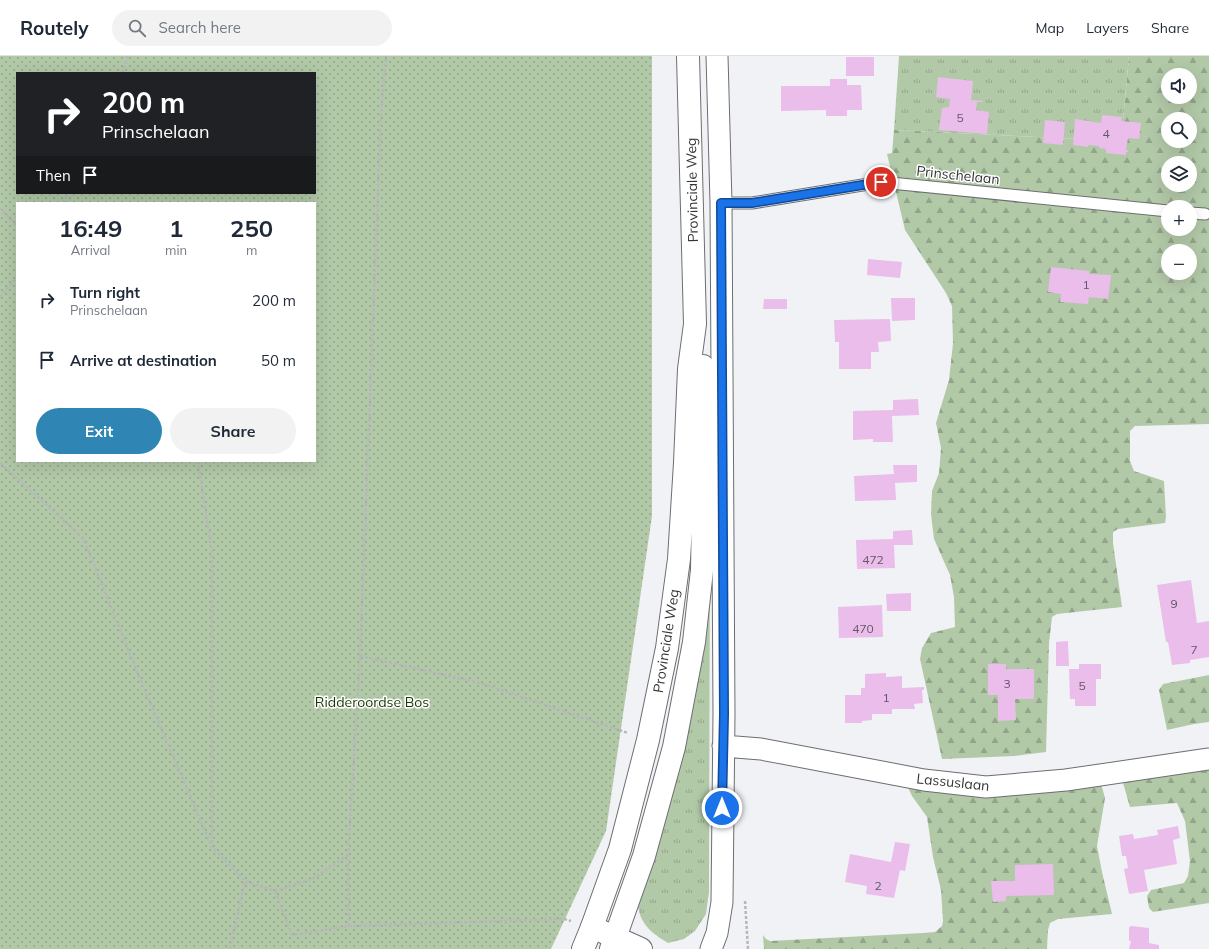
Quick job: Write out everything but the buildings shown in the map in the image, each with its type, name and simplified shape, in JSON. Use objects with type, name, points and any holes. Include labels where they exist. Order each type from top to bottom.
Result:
[{"type":"main road","name":"Provinciale Weg","points":[[614,943],[644,856],[674,747],[694,642],[702,570],[704,460],[703,369],[695,324],[688,56]]},
{"type":"main road","name":"Provinciale Weg","points":[[583,949],[620,850],[648,740],[667,648],[679,559],[689,369],[695,324]]},
{"type":"main road","points":[[592,927],[614,943],[642,949]]},
{"type":"street","points":[[714,941],[722,902],[724,706],[721,203],[717,56]]},
{"type":"street","name":"Lassuslaan","points":[[723,746],[761,749],[924,780],[986,787],[1066,780],[1209,759]]},
{"type":"lane","name":"Prinschelaan","points":[[721,203],[752,203],[881,182],[1161,210]]},
{"type":"lane","points":[[1197,214],[1204,214]]},
{"type":"path","points":[[122,72],[128,56]]},
{"type":"path","points":[[350,926],[348,855],[360,656],[381,114],[386,56]]},
{"type":"path","points":[[0,208],[16,225]]},
{"type":"path","points":[[0,297],[16,278]]},
{"type":"path","points":[[198,462],[212,553],[212,847]]},
{"type":"path","points":[[0,463],[83,538],[142,686],[212,847],[245,881],[275,891],[312,879],[348,855]]},
{"type":"path","points":[[360,656],[481,683],[648,740]]},
{"type":"path","points":[[230,949],[245,881]]},
{"type":"path","points":[[275,891],[292,935],[350,926],[564,919]]},
{"type":"path","points":[[745,901],[748,949]]},
{"type":"green space","name":"Ridderoordse Bos","points":[[0,56],[652,56],[652,516],[606,831],[551,949],[0,949]]},
{"type":"green space","points":[[899,56],[1129,56],[1121,141],[894,130]]},
{"type":"green space","points":[[1129,56],[1209,56],[1209,424],[1135,426],[1130,431],[1130,461],[1134,471],[1164,481],[1165,523],[1118,529],[1113,532],[1113,543],[1122,607],[1057,614],[1052,617],[1049,643],[1046,752],[1015,756],[942,759],[920,659],[922,648],[931,633],[955,627],[954,597],[950,575],[934,539],[931,514],[932,491],[939,473],[941,448],[936,423],[949,380],[953,343],[952,306],[946,293],[905,230],[887,154],[892,153],[894,130],[1121,141]]},
{"type":"green space","points":[[710,529],[709,892],[706,914],[695,931],[684,939],[668,943],[648,928],[642,919],[638,907],[638,890]]},
{"type":"green space","points":[[1209,675],[1209,722],[1167,730],[1159,690],[1163,684]]},
{"type":"green space","points":[[1209,752],[1209,903],[1153,912],[1149,908],[1147,896],[1151,890],[1184,883],[1188,876],[1190,861],[1185,821],[1177,803],[1130,807],[1119,769]]},
{"type":"green space","points":[[1098,773],[1105,798],[1097,846],[1112,914],[1058,919],[1050,923],[1047,949],[764,949],[763,935],[770,941],[935,932],[942,926],[941,890],[933,857],[927,817],[912,796],[905,781]]},
{"type":"route","points":[[722,808],[724,714],[721,203],[752,203],[881,182]]}]
